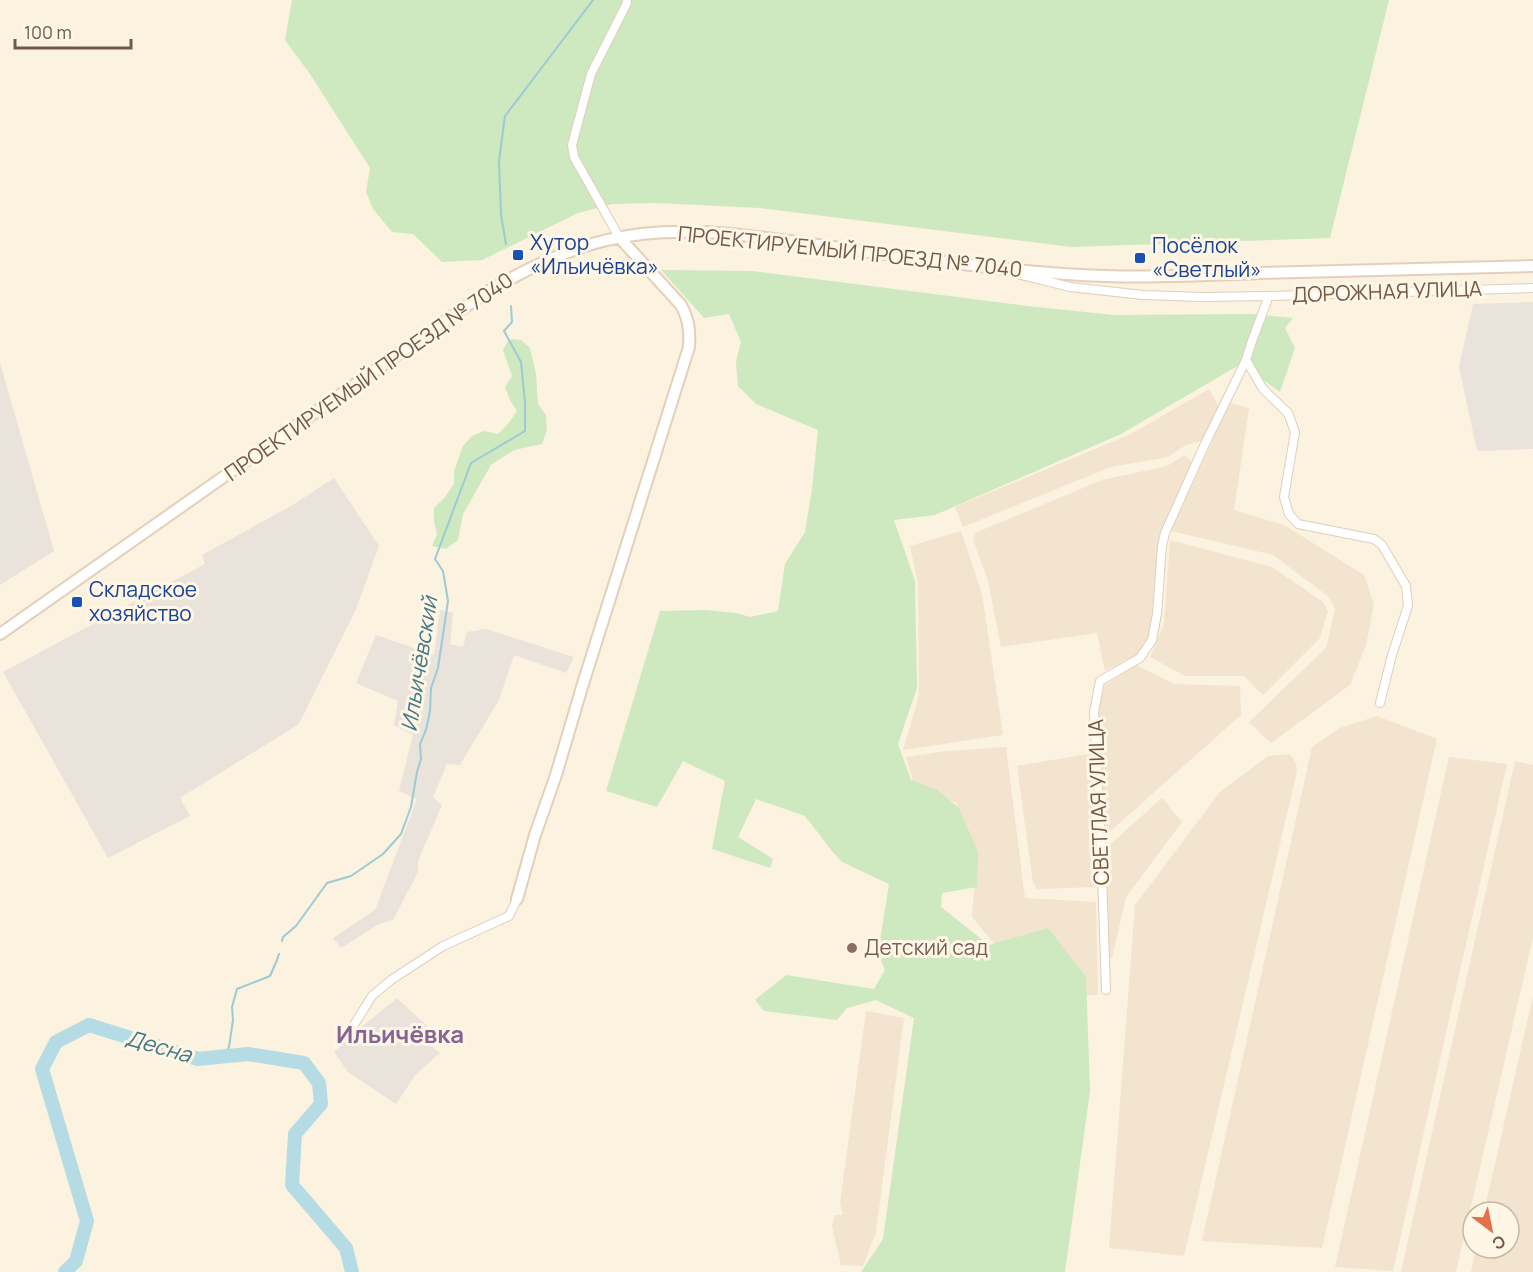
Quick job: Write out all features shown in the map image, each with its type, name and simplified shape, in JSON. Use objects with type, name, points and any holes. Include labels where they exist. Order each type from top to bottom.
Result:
[{"type":"main road","name":"ПРОЕКТИРУЕМЫЙ ПРОЕЗД № 7040","points":[[0,634],[486,292],[521,271],[606,240],[672,231],[706,232],[991,268],[1109,277],[1533,266]]},
{"type":"main road","points":[[517,899],[535,835],[556,775],[689,347],[690,329],[681,305],[619,237]]},
{"type":"street","points":[[619,237],[574,157],[572,145],[591,74],[627,0]]},
{"type":"street","name":"ДОРОЖНАЯ УЛИЦА","points":[[991,268],[1070,287],[1143,295],[1267,296],[1533,288]]},
{"type":"street","name":"СВЕТЛАЯ УЛИЦА","points":[[1106,990],[1094,712],[1100,681],[1140,658],[1152,640],[1157,614],[1165,533],[1241,372],[1267,296]]},
{"type":"street","points":[[1246,360],[1263,389],[1288,413],[1295,432],[1284,498],[1289,514],[1298,524],[1374,539],[1382,545],[1406,586],[1408,606],[1380,703]]},
{"type":"street","points":[[347,1036],[372,996],[391,980],[443,946],[509,916],[517,899]]},
{"type":"shaded area","points":[[1533,302],[1533,449],[1477,451],[1459,367],[1473,304]]},
{"type":"shaded area","points":[[0,363],[54,551],[0,585]]},
{"type":"shaded area","points":[[1209,389],[1219,407],[1202,441],[1186,445],[1168,457],[1111,467],[963,527],[955,507],[1131,434]]},
{"type":"shaded area","points":[[1230,403],[1249,408],[1234,510],[1284,525],[1364,575],[1374,604],[1366,645],[1350,685],[1271,743],[1249,722],[1326,648],[1335,609],[1329,597],[1273,555],[1171,531]]},
{"type":"shaded area","points":[[1185,455],[1193,463],[1158,541],[1150,637],[1141,652],[1105,671],[1097,633],[1001,647],[988,581],[973,539],[975,533],[1102,480],[1167,466]]},
{"type":"shaded area","points":[[334,478],[379,546],[356,609],[299,724],[180,798],[190,816],[108,858],[3,672],[205,564],[202,555],[291,506]]},
{"type":"shaded area","points":[[961,531],[982,594],[1003,735],[903,750],[919,696],[918,583],[910,546]]},
{"type":"shaded area","points":[[1170,540],[1272,567],[1323,602],[1328,611],[1320,638],[1263,695],[1244,676],[1185,676],[1150,657],[1164,624]]},
{"type":"shaded area","points":[[440,610],[453,613],[450,644],[463,647],[467,632],[486,629],[574,657],[566,673],[514,655],[499,700],[460,765],[447,764],[433,797],[442,805],[418,861],[418,872],[393,920],[379,924],[341,948],[333,938],[375,910],[417,799],[399,791],[413,735],[394,725],[398,701],[356,683],[376,635],[434,655]]},
{"type":"shaded area","points":[[1136,665],[1174,684],[1240,686],[1241,715],[1106,835],[1103,832],[1099,703],[1105,685]]},
{"type":"shaded area","points":[[1377,716],[1437,739],[1322,1248],[1202,1241],[1312,747],[1340,728]]},
{"type":"shaded area","points":[[1006,747],[1025,898],[1096,902],[1098,995],[1075,995],[1000,951],[972,917],[976,859],[956,802],[918,799],[906,757]]},
{"type":"shaded area","points":[[1094,753],[1097,887],[1037,889],[1033,883],[1017,766]]},
{"type":"shaded area","points":[[1290,754],[1296,763],[1297,771],[1184,1256],[1109,1248],[1135,905],[1220,792],[1268,756]]},
{"type":"shaded area","points":[[1449,757],[1507,764],[1393,1271],[1335,1267]]},
{"type":"shaded area","points":[[1515,761],[1533,765],[1533,937],[1473,1200],[1461,1200],[1461,1250],[1456,1272],[1401,1272]]},
{"type":"shaded area","points":[[1162,798],[1182,822],[1126,897],[1112,958],[1108,956],[1105,849]]},
{"type":"shaded area","points":[[1533,996],[1533,1272],[1471,1272],[1474,1260],[1521,1260],[1521,1200],[1487,1200]]},
{"type":"shaded area","points":[[397,998],[432,1031],[424,1040],[440,1053],[416,1074],[396,1104],[348,1072],[334,1052]]},
{"type":"shaded area","points":[[866,1011],[904,1018],[876,1232],[863,1266],[841,1265],[832,1226],[835,1215],[843,1215],[840,1203]]},
{"type":"green space","points":[[292,0],[1389,0],[1330,238],[1071,247],[760,208],[656,203],[612,204],[578,213],[482,260],[442,262],[413,234],[392,232],[373,209],[366,192],[370,168],[310,74],[285,40]]},
{"type":"green space","points":[[661,270],[752,271],[1114,315],[1253,314],[1293,318],[1285,328],[1295,348],[1280,392],[1241,364],[1121,434],[935,515],[894,520],[915,581],[917,688],[898,744],[911,780],[937,790],[959,808],[978,852],[977,887],[942,893],[941,907],[989,945],[1048,928],[1086,977],[1090,1091],[1065,1272],[861,1272],[883,1239],[914,1018],[876,1000],[847,1008],[837,1020],[764,1011],[755,1000],[786,975],[874,989],[885,970],[878,953],[889,884],[842,862],[805,816],[756,799],[738,837],[773,859],[770,868],[712,849],[725,781],[683,761],[657,807],[606,791],[660,611],[706,610],[750,617],[778,611],[785,564],[805,532],[812,489],[818,430],[756,404],[738,386],[736,362],[741,342],[729,314],[704,318]]},
{"type":"green space","points":[[509,339],[521,340],[530,348],[536,374],[538,404],[546,415],[547,430],[542,444],[514,450],[491,465],[463,514],[458,540],[446,549],[432,546],[437,534],[434,508],[454,484],[454,471],[463,446],[472,436],[484,431],[498,434],[517,411],[505,387],[512,376],[503,350]]},
{"type":"waterway","points":[[506,244],[501,215],[499,161],[505,116],[593,0]]},
{"type":"waterway","name":"Ильичёвский","points":[[282,941],[283,937],[296,926],[327,883],[351,876],[383,854],[401,834],[411,807],[421,759],[420,744],[430,711],[431,688],[438,668],[448,601],[443,571],[435,559],[471,463],[525,431],[521,362],[504,331],[512,322],[511,306]]},
{"type":"waterway","points":[[222,1056],[229,1047],[233,1020],[232,1007],[237,989],[270,976],[279,954]]},
{"type":"waterway","name":"Десна","points":[[65,1272],[76,1261],[87,1221],[42,1069],[56,1042],[89,1025],[198,1059],[248,1054],[304,1063],[319,1083],[321,1104],[295,1134],[292,1185],[346,1248],[352,1272]]},
{"type":"place","name":"Хутор «Ильичёвка»","points":[[518,255]]},
{"type":"place","name":"Посёлок «Светлый»","points":[[1140,258]]},
{"type":"place","name":"Складское хозяйство","points":[[77,602]]},
{"type":"place","name":"Детский сад","points":[[852,948]]},
{"type":"district","name":"Ильичёвка","points":[[400,1035]]}]
